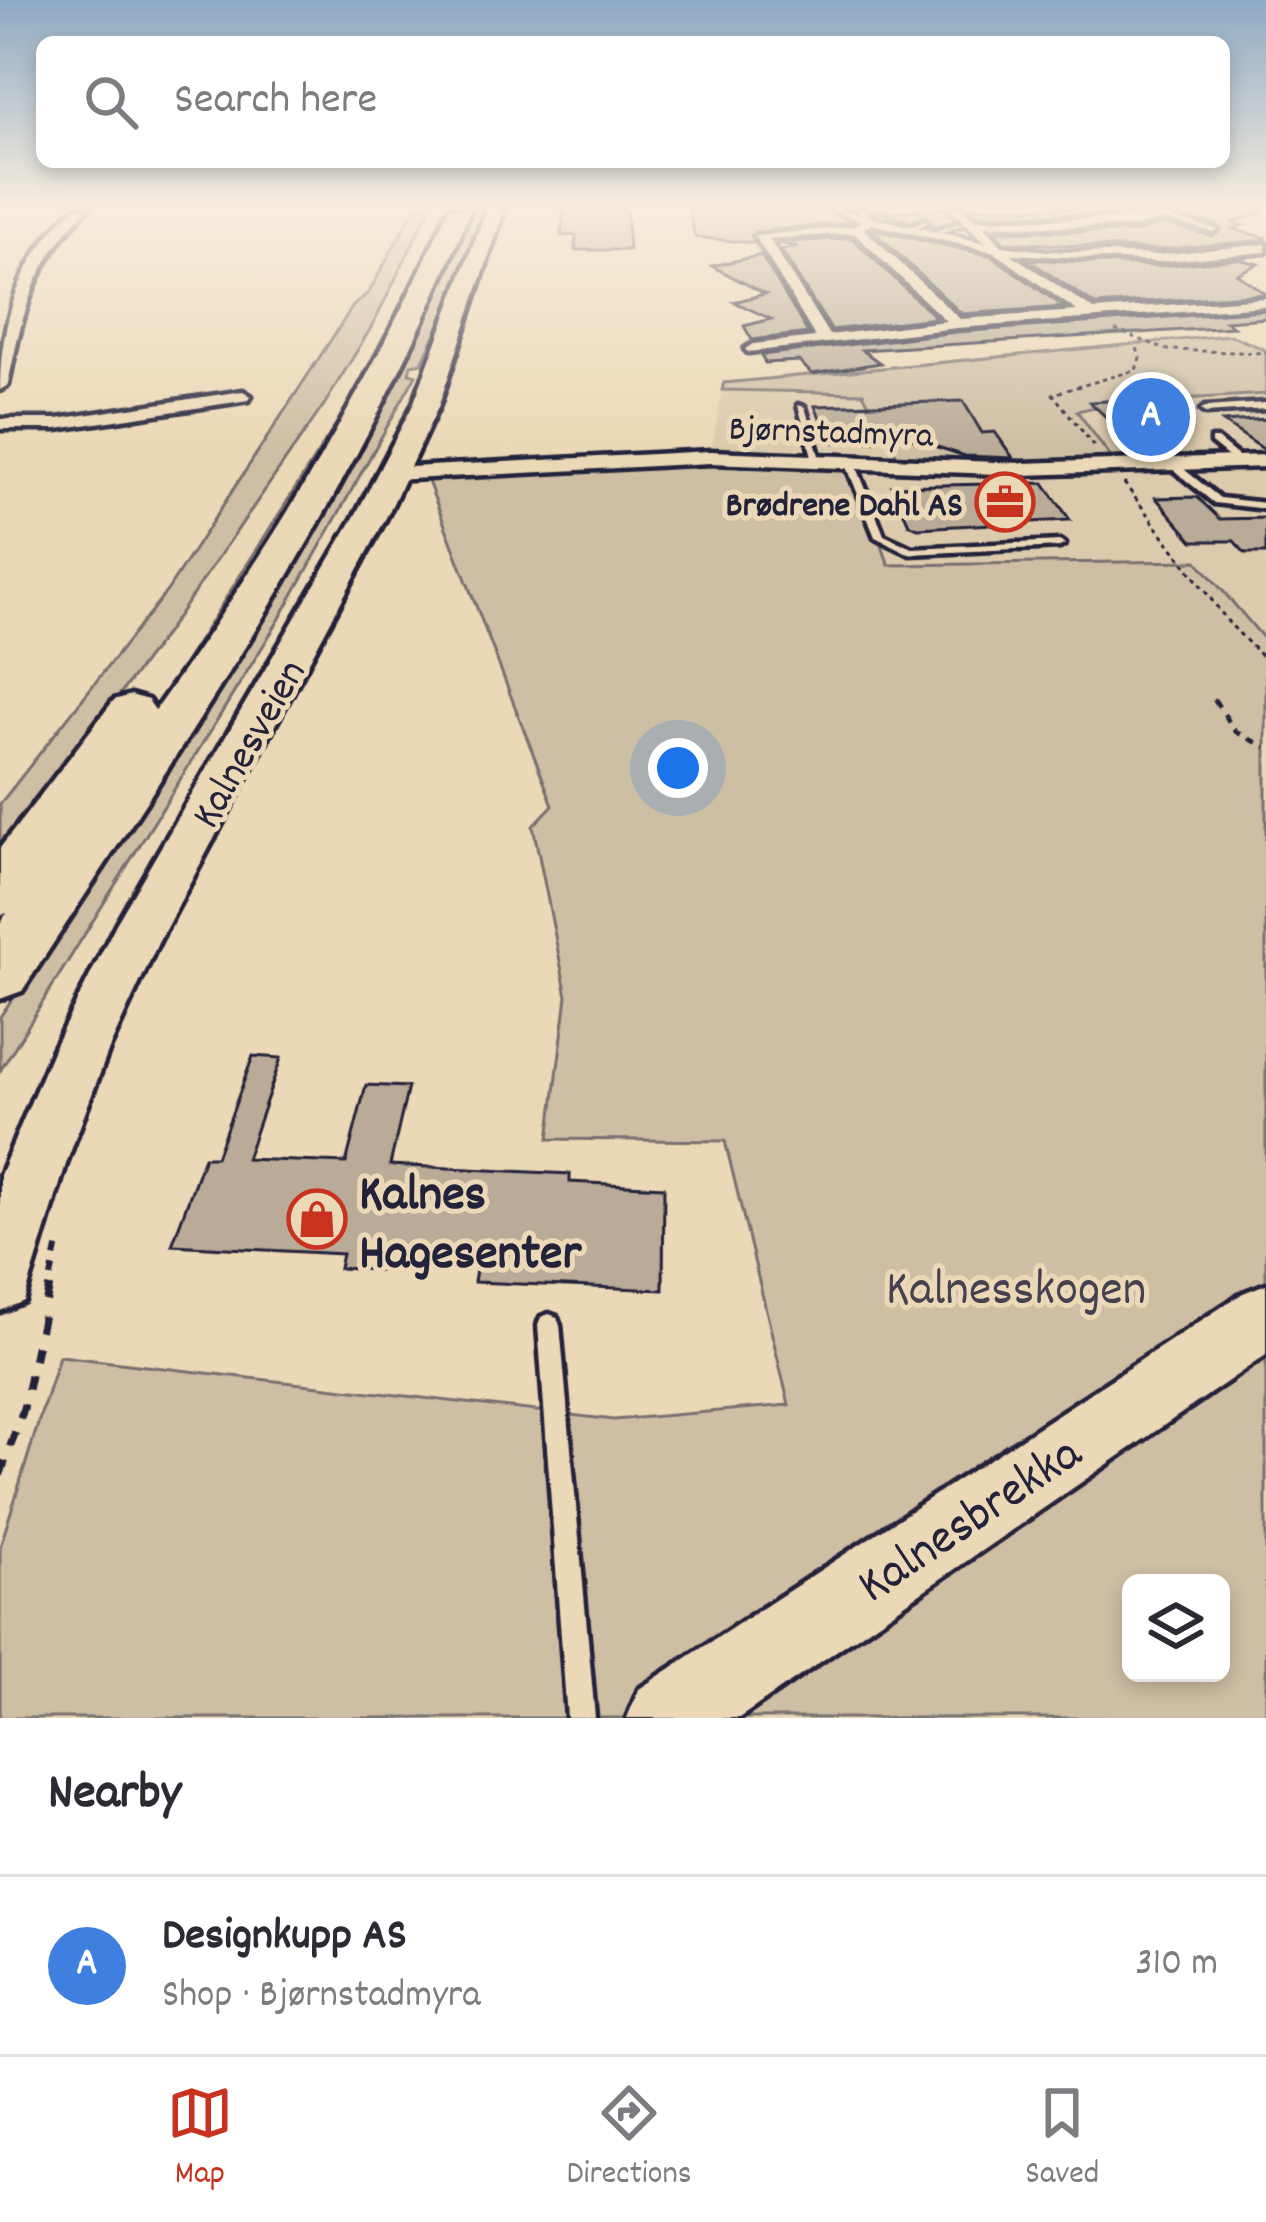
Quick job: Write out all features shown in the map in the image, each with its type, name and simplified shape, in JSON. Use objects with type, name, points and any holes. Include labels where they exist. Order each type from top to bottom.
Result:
[{"type":"highway","points":[[0,892],[160,671],[350,387],[400,288]]},
{"type":"highway","points":[[0,971],[201,674],[346,444],[426,288]]},
{"type":"main road","name":"Kalnesveien","points":[[0,1277],[38,1142],[80,1042],[392,474],[454,339],[470,288]]},
{"type":"main road","name":"Kalnesbrekka","points":[[668,1718],[1266,1316]]},
{"type":"street","points":[[0,385],[26,288]]},
{"type":"street","points":[[793,288],[824,339]]},
{"type":"street","points":[[924,288],[957,324]]},
{"type":"street","points":[[1053,288],[1089,313]]},
{"type":"street","points":[[753,349],[957,324],[1266,302]]},
{"type":"street","points":[[0,424],[57,424],[243,396]]},
{"type":"street","name":"Bjørnstadmyra","points":[[392,474],[621,459],[1112,470],[1266,461]]},
{"type":"lane","points":[[1205,410],[1266,406]]},
{"type":"lane","points":[[801,407],[818,460]]},
{"type":"lane","points":[[1214,441],[1240,462]]},
{"type":"lane","points":[[1152,448],[1217,501],[1266,506]]},
{"type":"lane","points":[[850,462],[880,537],[890,545],[910,551],[1060,544]]},
{"type":"lane","points":[[549,1325],[581,1718]]},
{"type":"path","points":[[1089,313],[1136,344],[1188,352],[1266,353]]},
{"type":"path","points":[[1136,344],[1140,358],[1136,370],[1053,394],[1195,571],[1229,623],[1266,662]]},
{"type":"path","points":[[1214,699],[1236,732],[1266,747]]},
{"type":"path","points":[[0,1475],[23,1411],[60,1237]]},
{"type":"shaded area","points":[[722,390],[863,393],[1076,411],[1114,403],[1266,394],[1266,641],[1196,561],[888,565],[880,537],[710,457]]},
{"type":"green space","points":[[391,288],[326,402],[166,633],[0,853],[0,804],[167,591],[353,306],[369,292]]},
{"type":"green space","points":[[409,288],[417,288],[396,335],[274,541],[184,664],[368,374]]},
{"type":"green space","points":[[437,288],[456,288],[422,363],[411,365],[409,373],[416,375],[279,620],[0,1071],[0,1017],[181,744],[407,362]]},
{"type":"green space","points":[[1230,335],[1266,350],[1266,394],[1114,403],[1077,411],[1115,463],[899,459],[863,393],[722,390],[724,383]]},
{"type":"green space","name":"Kalnesskogen","points":[[557,462],[850,462],[889,565],[1197,561],[1266,641],[1266,1718],[0,1718],[0,1547],[59,1356],[614,1420],[789,1405],[725,1141],[549,1139],[567,996],[533,826],[553,805],[424,471]]},
{"type":"building","points":[[754,288],[781,288],[808,333],[752,340],[744,326],[771,319],[734,302],[765,294]]},
{"type":"building","points":[[805,288],[905,288],[936,318],[831,330]]},
{"type":"building","points":[[934,288],[1037,288],[1064,307],[962,314]]},
{"type":"building","points":[[1070,288],[1258,288],[1266,294],[1095,305]]},
{"type":"building","points":[[1266,310],[1266,318],[1225,321],[1234,327],[862,350],[880,363],[812,374],[799,361],[765,363],[761,355],[957,332]]},
{"type":"building","points":[[1153,398],[1190,428],[1123,433],[1090,402]]},
{"type":"building","points":[[963,401],[982,433],[995,432],[1013,458],[965,456],[870,425],[878,441],[830,442],[815,406]]},
{"type":"building","points":[[1266,419],[1266,451],[1223,422]]},
{"type":"building","points":[[1044,483],[1070,520],[918,528],[909,524],[892,486]]},
{"type":"building","points":[[1197,497],[1220,519],[1266,518],[1266,553],[1245,553],[1234,541],[1193,541],[1156,498]]},
{"type":"building","points":[[253,1056],[281,1058],[246,1159],[346,1163],[366,1085],[408,1087],[390,1165],[570,1174],[570,1182],[664,1187],[663,1290],[474,1282],[477,1264],[401,1259],[399,1271],[339,1268],[342,1254],[172,1245],[204,1157],[216,1157]]},
{"type":"place","name":"Designkupp AS","points":[[1151,417]]},
{"type":"place","name":"Brødrene Dahl AS","points":[[1005,502]]},
{"type":"place","name":"Kalnes Hagesenter","points":[[317,1219]]}]
